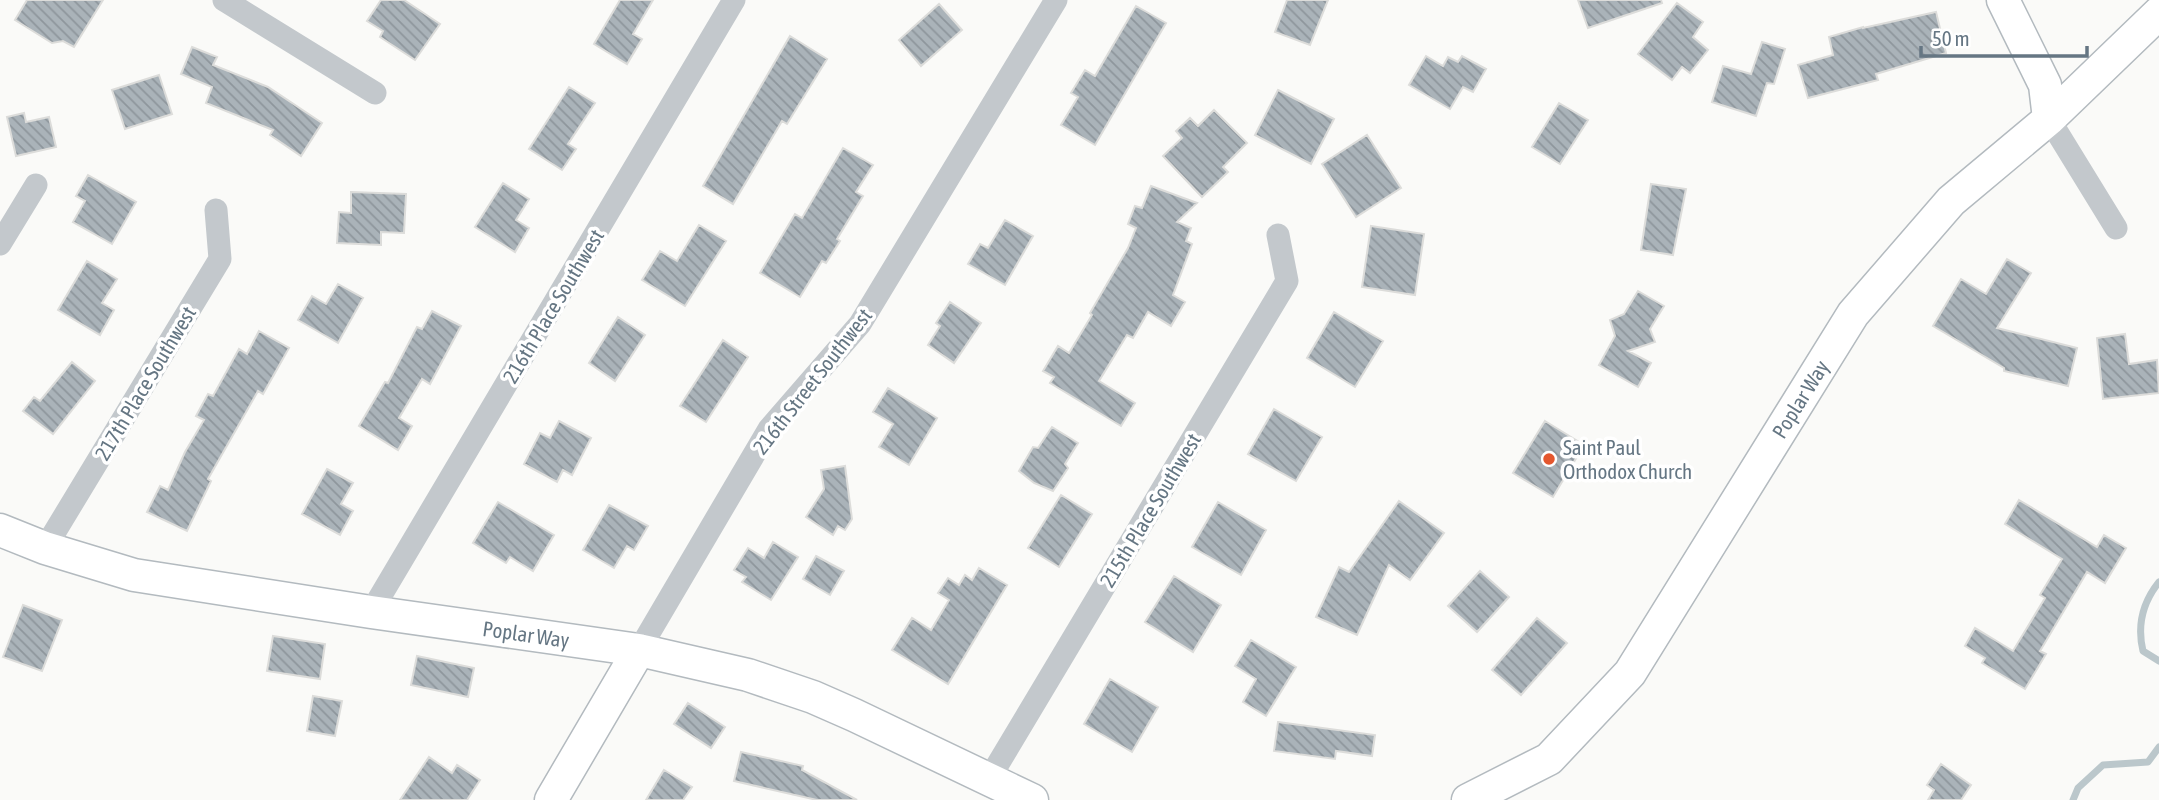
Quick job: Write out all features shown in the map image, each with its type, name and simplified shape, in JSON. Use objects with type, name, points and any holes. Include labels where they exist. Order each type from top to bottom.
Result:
[{"type":"main road","points":[[2003,0],[2045,85],[2049,119]]},
{"type":"main road","name":"Poplar Way","points":[[1468,800],[1549,759],[1630,673],[1853,314],[1951,201],[2049,119],[2159,13]]},
{"type":"main road","name":"Poplar Way","points":[[0,530],[45,548],[134,575],[639,650],[748,675],[813,697],[1032,800]]},
{"type":"main road","name":"216th Street Southwest","points":[[551,800],[639,650]]},
{"type":"street","points":[[223,0],[375,93]]},
{"type":"street","name":"216th Place Southwest","points":[[371,612],[734,0]]},
{"type":"street","name":"216th Street Southwest","points":[[639,650],[769,429],[860,324],[1056,0]]},
{"type":"street","points":[[2049,119],[2116,228]]},
{"type":"street","points":[[0,244],[36,185]]},
{"type":"street","name":"217th Place Southwest","points":[[45,548],[220,259],[216,210]]},
{"type":"street","name":"215th Place Southwest","points":[[989,779],[1287,281],[1278,235]]},
{"type":"building","points":[[27,0],[103,0],[74,47],[63,41],[52,43],[15,20]]},
{"type":"building","points":[[381,0],[404,0],[440,24],[415,60],[380,37],[383,31],[367,21]]},
{"type":"building","points":[[620,0],[653,0],[633,34],[642,39],[627,64],[594,44]]},
{"type":"building","points":[[1287,0],[1328,0],[1310,45],[1275,32]]},
{"type":"building","points":[[1578,0],[1661,0],[1662,3],[1588,28]]},
{"type":"building","points":[[1677,3],[1703,22],[1693,37],[1708,50],[1690,73],[1682,67],[1672,80],[1638,54]]},
{"type":"building","points":[[939,4],[962,30],[921,66],[899,40]]},
{"type":"building","points":[[1136,6],[1166,23],[1095,145],[1061,125],[1078,97],[1071,93],[1085,70],[1095,76]]},
{"type":"building","points":[[1936,12],[1946,53],[1876,74],[1878,80],[1808,98],[1798,65],[1833,55],[1829,37]]},
{"type":"building","points":[[790,36],[827,59],[787,124],[782,121],[733,204],[703,186]]},
{"type":"building","points":[[1762,42],[1785,49],[1774,84],[1767,83],[1756,116],[1712,102],[1723,66],[1751,74]]},
{"type":"building","points":[[192,47],[217,57],[213,65],[268,87],[322,123],[301,156],[270,135],[273,130],[206,103],[212,87],[181,74]]},
{"type":"building","points":[[1426,56],[1443,66],[1448,57],[1458,62],[1462,56],[1486,69],[1473,92],[1463,87],[1450,109],[1409,85]]},
{"type":"building","points":[[159,75],[172,114],[125,129],[112,90]]},
{"type":"building","points":[[569,87],[595,103],[568,144],[576,149],[562,170],[529,149]]},
{"type":"building","points":[[1278,90],[1334,119],[1311,164],[1255,135]]},
{"type":"building","points":[[1559,103],[1588,120],[1560,164],[1532,147]]},
{"type":"building","points":[[1214,110],[1247,143],[1223,167],[1228,172],[1202,197],[1163,156],[1182,138],[1176,131],[1190,118],[1198,126]]},
{"type":"building","points":[[24,113],[26,122],[49,117],[56,147],[16,156],[7,117]]},
{"type":"building","points":[[1367,135],[1401,188],[1356,217],[1322,164]]},
{"type":"building","points":[[843,148],[873,165],[856,192],[863,196],[837,239],[840,241],[826,263],[822,261],[800,297],[760,273],[795,214],[802,218]]},
{"type":"building","points":[[88,175],[136,202],[112,244],[73,222],[85,201],[76,196]]},
{"type":"building","points":[[503,183],[529,199],[516,220],[529,228],[515,252],[475,227]]},
{"type":"building","points":[[1651,184],[1686,189],[1673,255],[1641,250]]},
{"type":"building","points":[[1151,186],[1197,203],[1177,222],[1191,228],[1186,241],[1192,244],[1173,295],[1185,302],[1171,326],[1148,312],[1133,338],[1127,335],[1099,381],[1135,403],[1121,426],[1050,383],[1054,377],[1043,371],[1058,346],[1069,353],[1092,315],[1090,313],[1128,248],[1136,228],[1128,224],[1135,206],[1142,208]]},
{"type":"building","points":[[351,192],[406,194],[404,233],[381,232],[381,245],[337,243],[339,212],[351,213]]},
{"type":"building","points":[[1005,220],[1033,236],[1005,285],[968,264],[980,244],[988,248]]},
{"type":"building","points":[[699,225],[726,241],[685,306],[642,280],[660,251],[677,261]]},
{"type":"building","points":[[1371,226],[1424,234],[1415,295],[1362,287]]},
{"type":"building","points":[[2007,259],[2031,273],[1997,328],[2077,348],[2068,386],[2004,371],[2004,368],[1933,326],[1961,279],[1986,294]]},
{"type":"building","points":[[87,261],[117,279],[102,303],[114,310],[100,335],[58,310]]},
{"type":"building","points":[[338,284],[363,298],[338,343],[298,320],[312,296],[326,304]]},
{"type":"building","points":[[1638,291],[1664,306],[1650,329],[1655,342],[1628,351],[1651,363],[1638,387],[1599,365],[1615,336],[1610,320],[1624,314]]},
{"type":"building","points":[[950,302],[981,323],[954,363],[928,345],[940,326],[936,323]]},
{"type":"building","points":[[432,311],[461,326],[430,384],[422,379],[399,418],[412,426],[398,450],[359,426],[385,382],[388,383],[417,327],[422,329]]},
{"type":"building","points":[[1334,312],[1383,341],[1355,387],[1307,358]]},
{"type":"building","points":[[618,317],[645,335],[615,381],[589,363]]},
{"type":"building","points":[[259,331],[289,348],[263,394],[258,391],[208,479],[211,481],[187,531],[147,512],[160,486],[168,490],[185,452],[204,420],[196,416],[208,394],[213,396],[239,349],[247,354]]},
{"type":"building","points":[[2125,334],[2129,364],[2157,360],[2159,393],[2103,399],[2097,338]]},
{"type":"building","points":[[723,340],[748,357],[706,422],[680,406]]},
{"type":"building","points":[[72,362],[95,381],[53,434],[23,411],[34,397],[40,401]]},
{"type":"building","points":[[888,388],[937,418],[909,465],[879,447],[893,424],[873,412]]},
{"type":"building","points":[[1274,409],[1322,437],[1296,481],[1248,454]]},
{"type":"building","points":[[559,421],[591,438],[572,475],[563,470],[557,482],[524,464],[540,433],[550,438]]},
{"type":"building","name":"Saint Paul Orthodox Church","points":[[1545,421],[1584,445],[1553,497],[1513,473]]},
{"type":"building","points":[[1052,427],[1078,443],[1065,464],[1068,468],[1053,491],[1034,483],[1019,471],[1033,447],[1038,448]]},
{"type":"building","points":[[845,466],[852,519],[845,530],[838,526],[833,535],[806,517],[824,489],[821,470]]},
{"type":"building","points":[[327,469],[353,483],[341,504],[353,511],[340,535],[302,514]]},
{"type":"building","points":[[1061,495],[1092,514],[1059,567],[1028,548]]},
{"type":"building","points":[[2019,500],[2097,547],[2104,535],[2126,548],[2105,583],[2087,572],[2040,651],[2046,654],[2025,689],[1982,663],[1985,658],[1965,646],[1975,628],[2013,651],[2045,598],[2040,595],[2062,559],[2005,524]]},
{"type":"building","points":[[1399,501],[1444,533],[1410,580],[1389,565],[1357,635],[1316,617],[1339,567],[1349,572]]},
{"type":"building","points":[[498,502],[554,535],[533,571],[510,557],[506,563],[473,543]]},
{"type":"building","points":[[1218,502],[1266,530],[1241,575],[1192,547]]},
{"type":"building","points":[[609,505],[648,526],[634,550],[627,546],[614,568],[583,550]]},
{"type":"building","points":[[773,542],[798,557],[771,600],[742,582],[746,577],[734,570],[748,548],[764,558]]},
{"type":"building","points":[[816,556],[844,571],[830,595],[803,579]]},
{"type":"building","points":[[979,568],[1007,585],[948,684],[892,650],[912,618],[931,630],[949,600],[938,593],[948,578],[959,585],[965,575],[972,580]]},
{"type":"building","points":[[1480,571],[1509,597],[1477,632],[1448,606]]},
{"type":"building","points":[[1174,576],[1221,605],[1193,652],[1145,622]]},
{"type":"building","points":[[23,605],[62,620],[42,671],[3,657]]},
{"type":"building","points":[[1537,618],[1567,643],[1521,695],[1492,670]]},
{"type":"building","points":[[273,636],[325,644],[320,679],[267,671]]},
{"type":"building","points":[[1251,640],[1296,667],[1266,716],[1243,702],[1256,679],[1235,666]]},
{"type":"building","points":[[417,656],[474,668],[468,697],[411,685]]},
{"type":"building","points":[[1110,679],[1158,707],[1132,752],[1084,724]]},
{"type":"building","points":[[313,696],[342,701],[335,736],[307,731]]},
{"type":"building","points":[[688,703],[725,727],[711,748],[674,724]]},
{"type":"building","points":[[1278,722],[1375,735],[1372,756],[1336,751],[1335,759],[1274,751]]},
{"type":"building","points":[[741,752],[803,766],[802,770],[857,800],[817,800],[734,781]]},
{"type":"building","points":[[429,757],[452,773],[457,765],[480,780],[467,800],[400,800]]},
{"type":"building","points":[[1941,764],[1971,785],[1961,800],[1928,800],[1934,790],[1927,785]]},
{"type":"building","points":[[664,770],[692,787],[683,800],[646,800]]},
{"type":"waterway","points":[[2159,582],[2145,606],[2141,623],[2143,651],[2159,661]]},
{"type":"waterway","points":[[2073,800],[2078,788],[2103,765],[2148,762],[2159,747]]},
{"type":"place","name":"Saint Paul Orthodox Church","points":[[1549,459]]}]
